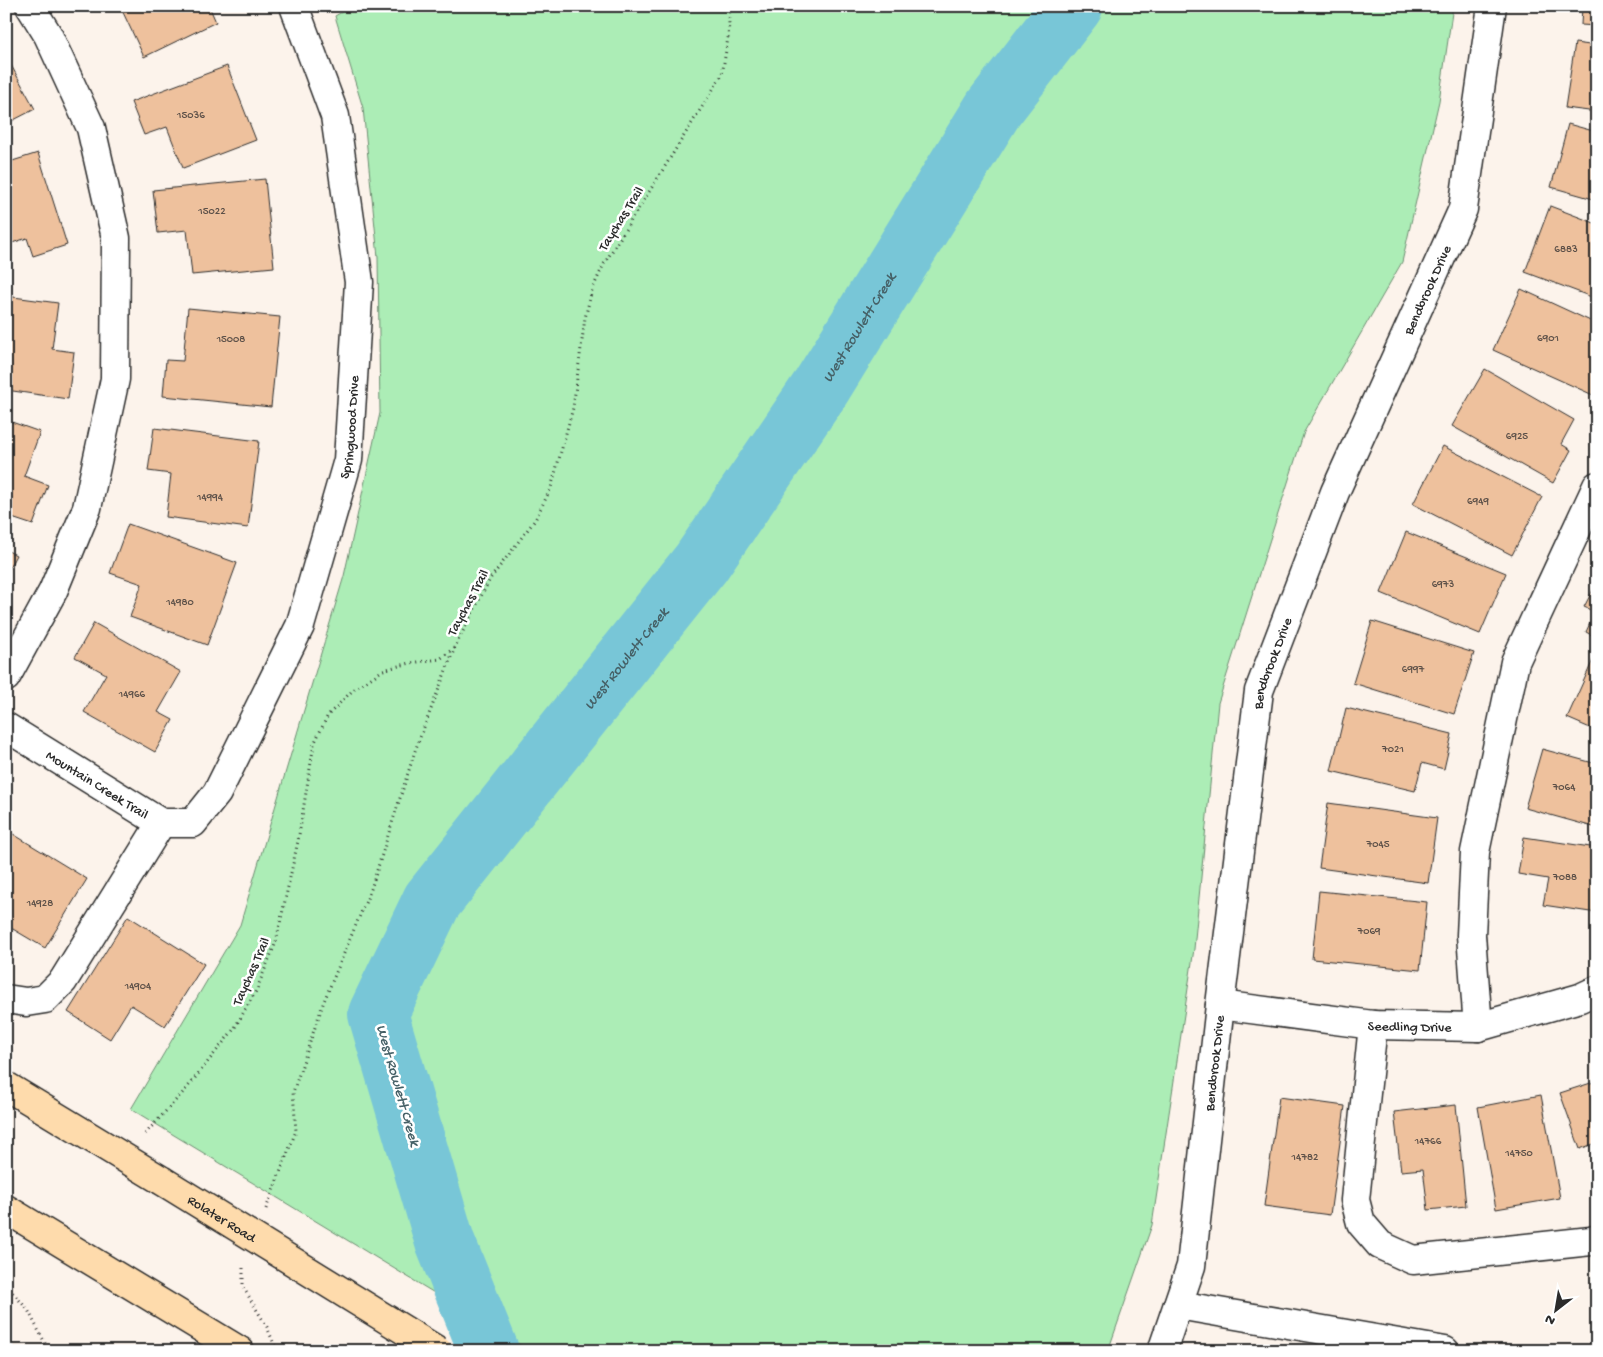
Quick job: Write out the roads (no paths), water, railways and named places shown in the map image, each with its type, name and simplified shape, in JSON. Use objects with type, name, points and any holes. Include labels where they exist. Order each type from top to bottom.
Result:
[{"type":"main road","name":"Rolater Road","points":[[6,1086],[438,1351]]},
{"type":"main road","points":[[6,1210],[240,1351]]},
{"type":"street","points":[[6,677],[53,591],[87,508],[115,379],[116,238],[91,128],[48,36],[30,6]]},
{"type":"street","name":"Springwood Drive","points":[[193,823],[217,793],[300,626],[348,460],[359,282],[335,116],[294,6]]},
{"type":"street","name":"Bendbrook Drive","points":[[1162,1351],[1192,1266],[1220,1005],[1259,692],[1335,492],[1463,209],[1492,6]]},
{"type":"street","points":[[1478,1027],[1471,936],[1475,852],[1516,662],[1597,486]]},
{"type":"street","name":"Mountain Creek Trail","points":[[6,727],[161,823],[193,823]]},
{"type":"street","points":[[6,999],[26,1002],[46,999],[63,981],[161,823]]},
{"type":"street","name":"Seedling Drive","points":[[1220,1005],[1373,1025],[1478,1027],[1580,998],[1597,990]]},
{"type":"street","points":[[1373,1025],[1355,1200],[1361,1223],[1380,1245],[1414,1260],[1597,1239]]},
{"type":"street","points":[[1178,1305],[1445,1351]]},
{"type":"waterway","name":"West Rowlett Creek","points":[[489,1351],[445,1242],[378,1014],[432,901],[701,563],[820,389],[994,108],[1073,6]]}]
